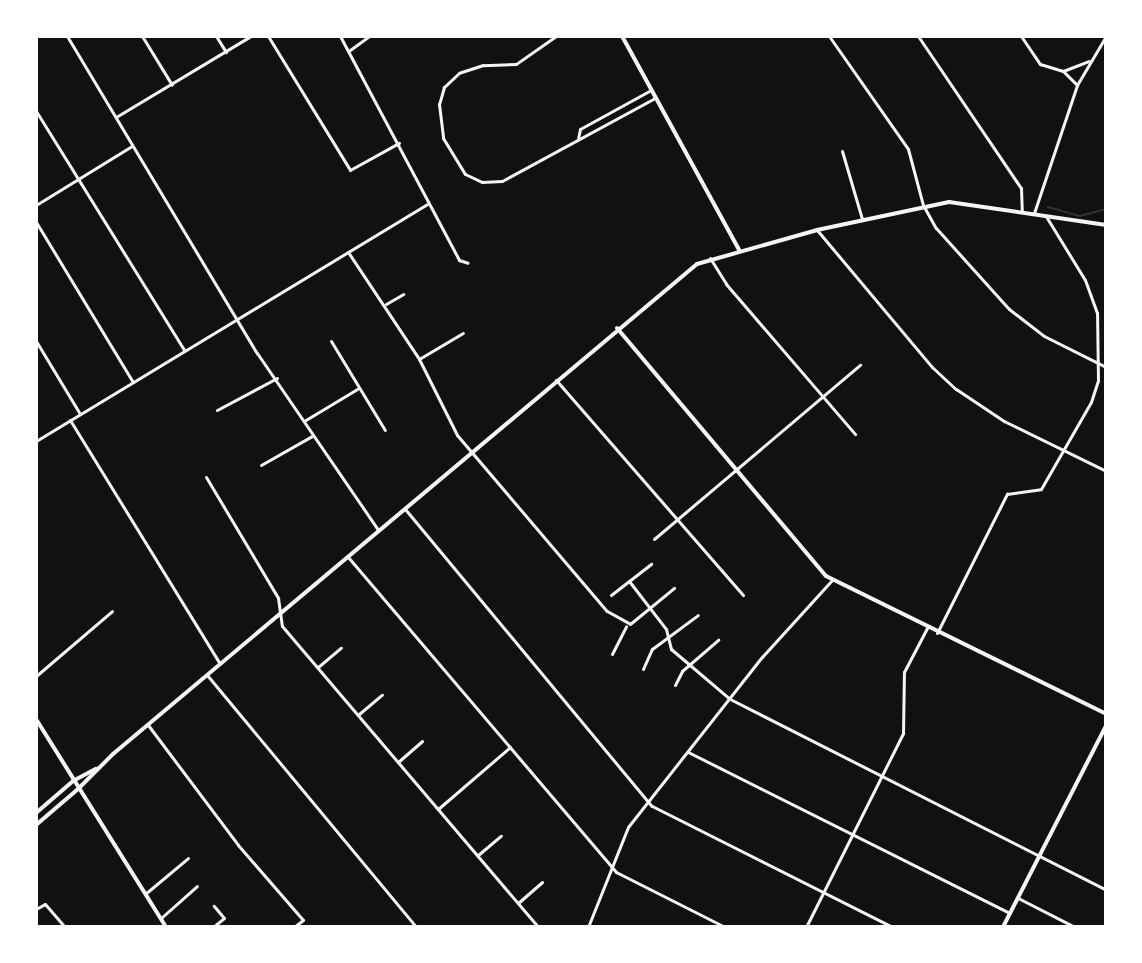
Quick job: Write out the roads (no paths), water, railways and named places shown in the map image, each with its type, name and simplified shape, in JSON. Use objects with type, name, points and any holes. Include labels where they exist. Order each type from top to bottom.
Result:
[{"type":"street","points":[[67,36],[237,319],[312,436],[378,530]]},
{"type":"street","points":[[142,36],[172,85]]},
{"type":"street","points":[[216,36],[226,52]]},
{"type":"street","points":[[116,117],[251,36]]},
{"type":"street","points":[[268,36],[350,170],[399,143]]},
{"type":"street","points":[[340,36],[399,143],[427,204],[459,260],[468,263]]},
{"type":"street","points":[[350,50],[369,36]]},
{"type":"street","points":[[556,36],[516,64],[483,65],[459,73],[444,87],[439,124],[452,158],[465,174],[482,182],[502,181],[655,98]]},
{"type":"street","points":[[622,36],[739,250]]},
{"type":"street","points":[[829,36],[908,149],[923,205],[936,228],[1009,309],[1044,336],[1106,367]]},
{"type":"street","points":[[918,36],[1021,188],[1022,211]]},
{"type":"street","points":[[1021,36],[1040,64],[1063,71],[1077,85]]},
{"type":"street","points":[[1034,213],[1077,85],[1106,36]]},
{"type":"street","points":[[1063,71],[1089,61]]},
{"type":"street","points":[[578,139],[580,129],[651,90]]},
{"type":"street","points":[[36,111],[185,351]]},
{"type":"street","points":[[36,130],[45,125]]},
{"type":"street","points":[[36,205],[133,146]]},
{"type":"street","points":[[842,151],[862,219]]},
{"type":"street","points":[[36,825],[96,769],[686,271],[710,258],[923,205],[966,203],[1106,225]]},
{"type":"street","points":[[36,441],[427,204]]},
{"type":"street","points":[[937,633],[1007,494],[1041,489],[1091,402],[1100,364],[1097,313],[1085,280],[1047,216]]},
{"type":"street","points":[[36,222],[133,382]]},
{"type":"street","points":[[817,230],[956,389],[1106,471]]},
{"type":"street","points":[[348,252],[386,304],[419,359],[457,435],[607,611],[626,626]]},
{"type":"street","points":[[710,258],[726,284],[855,434]]},
{"type":"street","points":[[386,304],[403,294]]},
{"type":"street","points":[[617,328],[832,580],[1106,714]]},
{"type":"street","points":[[419,359],[463,333]]},
{"type":"street","points":[[36,341],[80,414]]},
{"type":"street","points":[[331,341],[385,430]]},
{"type":"street","points":[[654,539],[860,365]]},
{"type":"street","points":[[217,410],[277,378]]},
{"type":"street","points":[[556,380],[675,521],[743,595]]},
{"type":"street","points":[[304,421],[359,388]]},
{"type":"street","points":[[70,420],[220,664]]},
{"type":"street","points":[[261,465],[312,436]]},
{"type":"street","points":[[206,477],[278,598],[282,626],[538,927]]},
{"type":"street","points":[[404,508],[648,800],[893,927]]},
{"type":"street","points":[[347,556],[610,865],[725,927]]},
{"type":"street","points":[[611,595],[651,564]]},
{"type":"street","points":[[588,927],[610,865],[648,800],[832,580]]},
{"type":"street","points":[[629,581],[651,607],[666,629],[666,640],[688,666],[730,699],[1106,890]]},
{"type":"street","points":[[612,654],[626,626],[674,588]]},
{"type":"street","points":[[36,676],[112,611]]},
{"type":"street","points":[[643,669],[652,649],[698,615]]},
{"type":"street","points":[[806,927],[903,733],[904,672],[927,628]]},
{"type":"street","points":[[675,685],[688,666],[718,640]]},
{"type":"street","points":[[318,667],[341,648]]},
{"type":"street","points":[[207,675],[416,927]]},
{"type":"street","points":[[359,714],[382,695]]},
{"type":"street","points":[[36,719],[166,927]]},
{"type":"street","points":[[148,725],[238,845],[303,920],[294,927]]},
{"type":"street","points":[[1003,927],[1104,738],[1106,726]]},
{"type":"street","points":[[398,762],[422,741]]},
{"type":"street","points":[[438,809],[510,747]]},
{"type":"street","points":[[687,752],[1010,913]]},
{"type":"street","points":[[36,813],[87,769],[96,769]]},
{"type":"street","points":[[478,855],[501,836]]},
{"type":"street","points":[[145,894],[188,858]]},
{"type":"street","points":[[518,903],[542,882]]},
{"type":"street","points":[[161,918],[197,886]]},
{"type":"street","points":[[1018,898],[1075,927]]},
{"type":"street","points":[[36,909],[45,904],[65,927]]},
{"type":"street","points":[[213,927],[224,918],[214,906]]},
{"type":"waterway","points":[[1048,207],[1080,216],[1106,209]]}]
